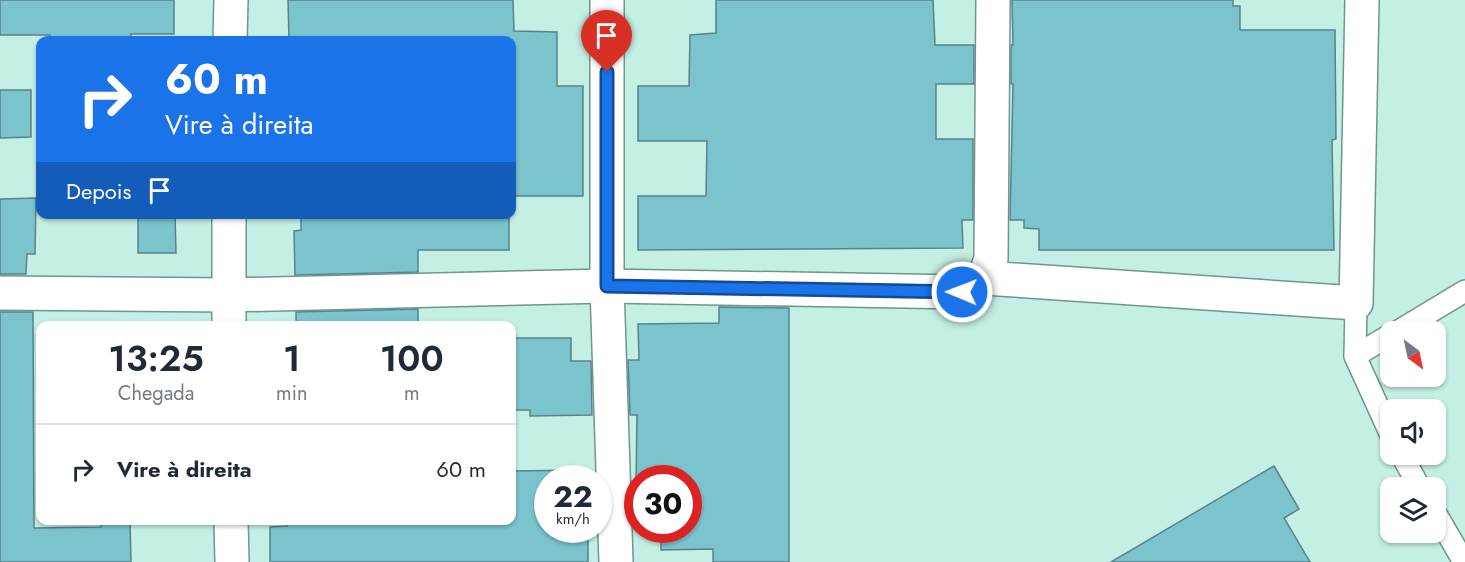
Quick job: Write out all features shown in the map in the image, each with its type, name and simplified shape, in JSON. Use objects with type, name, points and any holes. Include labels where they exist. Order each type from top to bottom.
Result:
[{"type":"street","points":[[230,36],[231,0]]},
{"type":"street","points":[[607,0],[607,286],[615,562]]},
{"type":"street","points":[[984,278],[991,259],[993,0]]},
{"type":"street","points":[[0,293],[229,310],[607,286],[962,292],[984,278],[1356,303],[1362,0]]},
{"type":"street","points":[[229,219],[229,310]]},
{"type":"street","points":[[231,525],[232,562]]},
{"type":"lane","points":[[1415,321],[1465,291]]},
{"type":"lane","points":[[1356,303],[1355,356],[1380,411]]},
{"type":"lane","points":[[1355,356],[1380,341]]},
{"type":"lane","points":[[1446,531],[1464,562]]},
{"type":"building","points":[[0,0],[174,0],[174,34],[0,35]]},
{"type":"building","points":[[288,0],[513,0],[514,31],[557,32],[557,86],[583,86],[583,196],[516,196],[516,36],[289,36]]},
{"type":"building","points":[[716,0],[933,0],[935,45],[974,45],[974,84],[936,84],[936,139],[973,139],[973,220],[962,220],[963,248],[638,250],[638,196],[706,196],[707,141],[638,141],[638,86],[689,86],[690,35],[716,33]]},
{"type":"building","points":[[1012,0],[1233,0],[1233,6],[1240,6],[1240,30],[1335,30],[1336,139],[1332,140],[1334,250],[1039,250],[1039,229],[1024,228],[1024,220],[1010,220]]},
{"type":"building","points":[[0,90],[31,90],[31,137],[0,138]]},
{"type":"building","points":[[36,198],[35,254],[27,254],[26,274],[0,274],[0,199]]},
{"type":"building","points":[[138,219],[175,219],[176,253],[138,253]]},
{"type":"building","points":[[301,219],[509,219],[509,250],[418,250],[418,272],[295,275],[294,231],[301,230]]},
{"type":"building","points":[[719,307],[789,308],[789,562],[713,562],[713,549],[661,550],[661,543],[702,543],[702,465],[636,465],[637,415],[630,415],[628,360],[639,360],[638,324],[719,323]]},
{"type":"building","points":[[418,309],[418,321],[296,321],[296,312]]},
{"type":"building","points":[[0,312],[33,312],[34,528],[130,525],[131,562],[0,562]]},
{"type":"building","points":[[516,338],[571,338],[571,361],[591,361],[592,415],[530,416],[530,410],[516,410]]},
{"type":"building","points":[[1274,466],[1299,509],[1284,518],[1310,562],[1111,562]]},
{"type":"building","points":[[516,471],[534,471],[534,543],[588,543],[588,562],[270,562],[270,527],[287,525],[516,525]]},
{"type":"route","points":[[607,72],[607,286],[962,292]]}]
